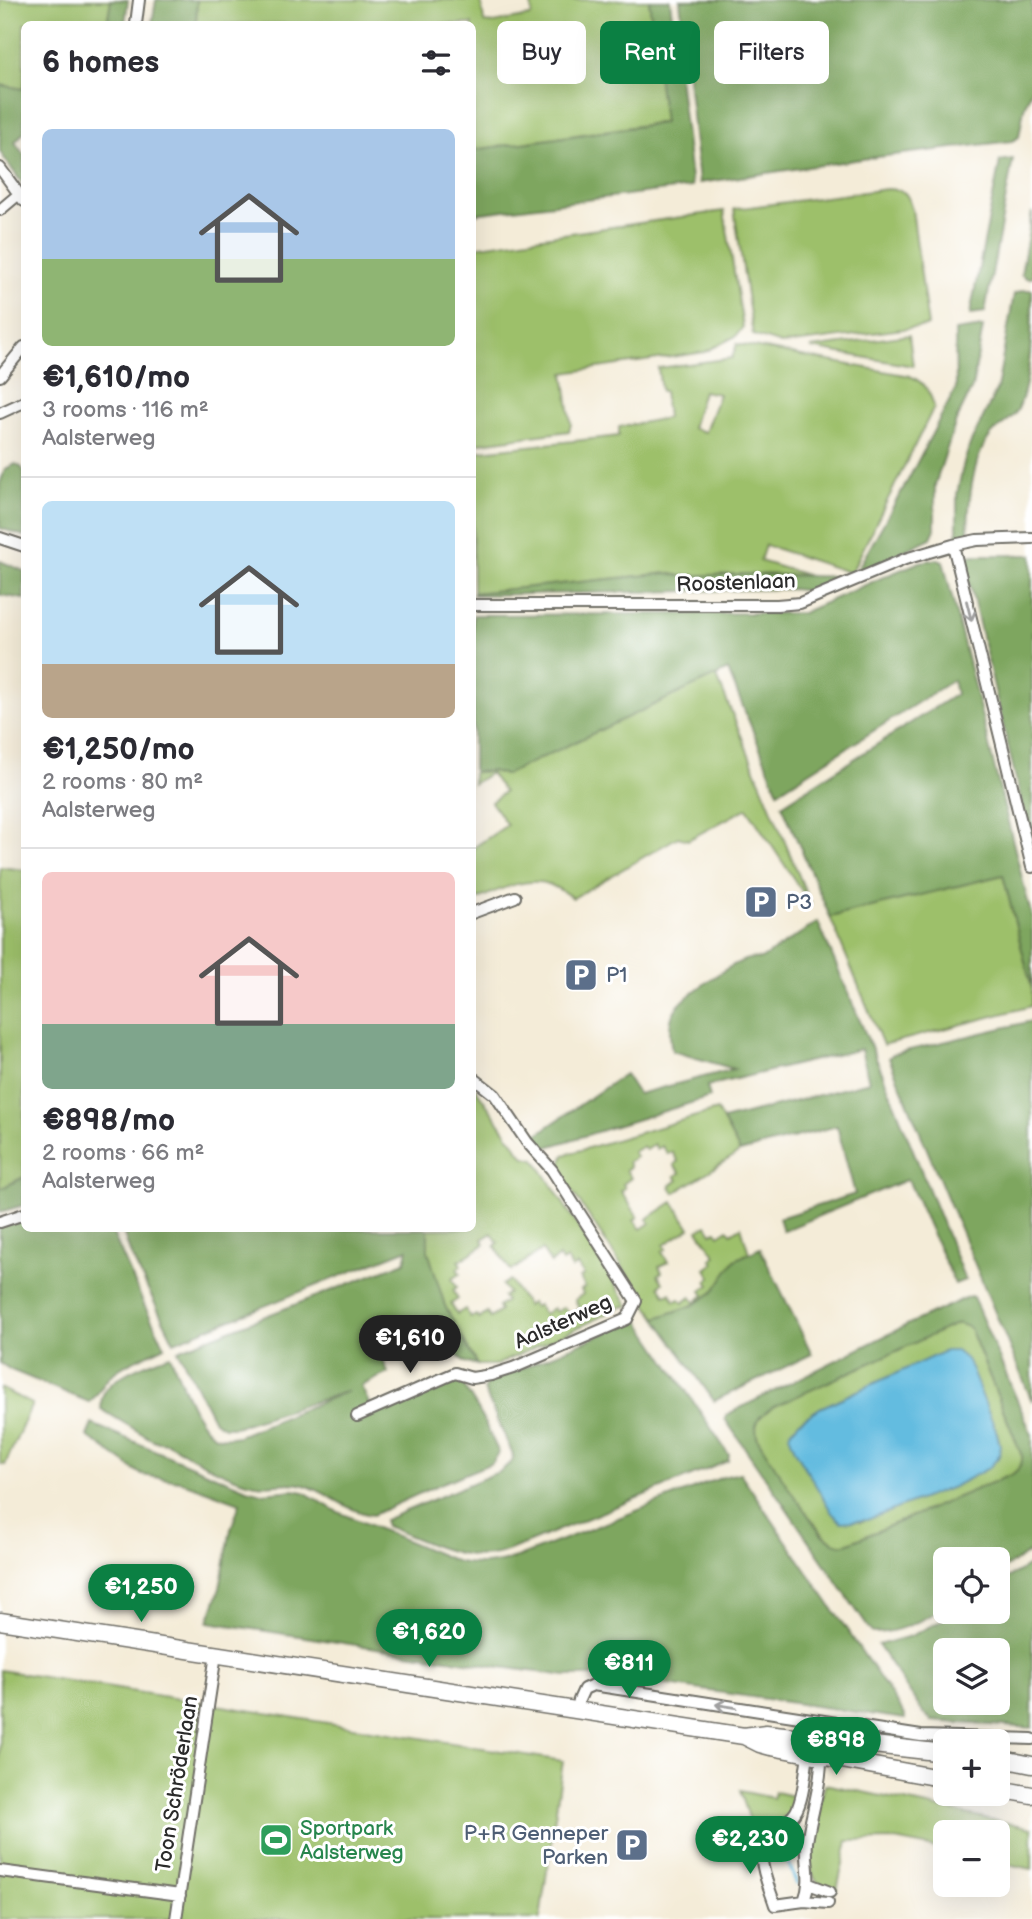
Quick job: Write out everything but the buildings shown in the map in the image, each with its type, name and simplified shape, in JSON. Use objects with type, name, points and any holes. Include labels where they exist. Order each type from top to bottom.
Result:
[{"type":"main road","points":[[0,1621],[744,1736],[766,1733],[820,1741],[933,1751]]},
{"type":"main road","points":[[744,1736],[760,1744],[815,1756],[933,1777]]},
{"type":"main road","points":[[1010,1760],[1032,1765]]},
{"type":"main road","points":[[1010,1791],[1032,1795]]},
{"type":"street","points":[[136,21],[139,0]]},
{"type":"street","points":[[0,168],[21,197]]},
{"type":"street","points":[[0,209],[21,198]]},
{"type":"street","points":[[0,376],[21,351]]},
{"type":"street","points":[[0,413],[21,403]]},
{"type":"street","points":[[0,538],[21,545]]},
{"type":"street","name":"Roostenlaan","points":[[476,605],[800,603],[905,559],[953,545],[977,540],[1032,538]]},
{"type":"street","points":[[953,545],[1032,867]]},
{"type":"street","points":[[476,912],[515,897]]},
{"type":"street","name":"Aalsterweg","points":[[357,1416],[455,1373],[471,1378],[491,1376],[513,1368],[627,1319],[636,1301],[552,1170],[527,1142],[495,1095],[476,1080]]},
{"type":"street","points":[[0,1222],[21,1215]]},
{"type":"street","name":"Toon Schröderlaan","points":[[176,1919],[216,1654]]},
{"type":"street","points":[[577,1710],[584,1689],[593,1685],[921,1736],[1032,1739]]},
{"type":"street","points":[[921,1736],[933,1745]]},
{"type":"street","points":[[809,1884],[829,1897],[775,1905],[761,1853],[762,1843],[771,1832],[796,1812],[820,1741]]},
{"type":"street","points":[[804,1901],[809,1884],[807,1844],[815,1756]]},
{"type":"street","points":[[771,1832],[792,1835],[807,1844]]},
{"type":"street","points":[[0,1871],[180,1895]]},
{"type":"green space","points":[[0,0],[111,0],[108,21],[21,21],[21,88],[0,85]]},
{"type":"green space","points":[[111,0],[128,0],[125,21],[108,21]]},
{"type":"green space","points":[[156,0],[197,0],[196,21],[152,21]]},
{"type":"green space","points":[[197,0],[481,0],[484,22],[497,22],[497,84],[586,84],[586,21],[504,21],[530,16],[531,0],[649,0],[652,21],[600,21],[600,84],[659,84],[664,122],[476,150],[476,21],[196,21]]},
{"type":"green space","points":[[649,0],[670,0],[672,21],[652,21]]},
{"type":"green space","points":[[680,0],[1032,0],[1032,88],[1024,108],[1019,137],[1012,141],[869,158],[699,183],[689,84],[700,84],[700,21],[682,21]]},
{"type":"green space","points":[[659,84],[680,84],[692,187],[476,214],[476,150],[664,123]]},
{"type":"green space","points":[[0,85],[21,88],[21,135],[15,142],[21,151],[21,182],[0,152]]},
{"type":"green space","points":[[1013,159],[985,312],[970,314],[1000,161]]},
{"type":"green space","points":[[887,189],[898,190],[907,195],[912,209],[928,326],[781,344],[753,335],[734,209]]},
{"type":"green space","points":[[724,211],[743,327],[736,336],[705,352],[564,373],[571,424],[569,431],[476,444],[476,247]]},
{"type":"green space","points":[[1032,212],[1032,278],[1026,278],[1021,274]]},
{"type":"green space","points":[[1032,290],[1032,318],[1029,367],[1023,397],[1016,413],[994,431],[984,445],[972,485],[968,539],[957,538],[957,494],[963,466],[970,444],[997,389],[1014,294]]},
{"type":"green space","points":[[983,327],[972,388],[956,421],[935,485],[935,529],[931,538],[855,574],[956,388],[955,331]]},
{"type":"green space","points":[[909,335],[913,366],[811,348]]},
{"type":"green space","points":[[737,344],[910,376],[923,385],[929,392],[934,407],[851,573],[765,545],[760,561],[807,575],[680,576],[668,573],[476,593],[476,452],[619,436],[619,427],[667,418],[658,368],[732,358]],"holes":[[[703,391],[719,394],[705,432],[692,428]]]},
{"type":"green space","points":[[16,464],[21,467],[21,535],[0,528],[0,484],[5,469]]},
{"type":"green space","points":[[973,555],[1032,555],[1032,847],[966,569],[965,558]]},
{"type":"green space","points":[[938,559],[943,561],[1032,918],[1032,989],[1003,875],[830,917],[782,805],[956,694],[953,680],[778,792],[728,670],[505,775],[492,771],[476,772],[476,615],[802,613],[920,562]]},
{"type":"green space","points":[[0,561],[21,570],[21,598],[0,595]]},
{"type":"green space","points":[[668,573],[680,576],[745,574],[847,577],[809,591],[792,589],[476,595],[476,593]]},
{"type":"green space","points":[[710,677],[717,677],[811,905],[747,808],[688,840],[678,837],[573,898],[548,884],[529,882],[510,886],[476,900],[476,846],[507,825],[491,802],[504,792],[490,773],[476,782],[476,772],[492,771],[505,775]]},
{"type":"green space","points":[[0,867],[21,870],[21,1178],[0,1189]]},
{"type":"green space","points":[[1003,875],[1032,989],[1032,1006],[883,1045],[830,917]]},
{"type":"green space","points":[[818,922],[965,1280],[955,1284],[906,1180],[783,1231],[779,1218],[855,1194],[837,1126],[740,1152],[723,1120],[869,1082],[861,1049],[707,1086],[710,1097],[545,1148],[540,1147],[533,1137],[625,1074],[638,1094],[734,1069],[672,1051],[670,1026],[674,1012],[694,991],[724,971],[745,960],[761,959]]},
{"type":"green space","points":[[1032,1021],[1032,1401],[889,1058],[893,1054]]},
{"type":"green space","points":[[476,1089],[520,1152],[525,1157],[535,1159],[629,1306],[621,1307],[496,1365],[477,1365],[445,1306],[428,1251],[428,1232],[476,1232]],"holes":[[[492,1233],[498,1243],[495,1246],[511,1271],[542,1250],[551,1263],[559,1257],[562,1262],[567,1259],[572,1268],[577,1265],[584,1275],[580,1278],[585,1287],[581,1290],[583,1294],[575,1300],[580,1309],[570,1315],[564,1307],[556,1312],[553,1308],[544,1314],[538,1305],[534,1307],[531,1303],[527,1306],[510,1280],[502,1285],[508,1293],[503,1297],[506,1301],[498,1307],[500,1311],[490,1318],[487,1313],[479,1319],[476,1315],[471,1318],[465,1309],[457,1314],[451,1304],[458,1299],[453,1290],[457,1287],[452,1279],[460,1273],[457,1269],[461,1266],[459,1261],[485,1244],[482,1239]]]},
{"type":"green space","points":[[717,1110],[740,1152],[674,1193],[670,1186],[678,1180],[675,1176],[680,1173],[674,1165],[678,1161],[672,1152],[668,1154],[662,1146],[657,1149],[654,1144],[646,1150],[643,1146],[633,1152],[636,1157],[628,1162],[630,1167],[626,1170],[631,1178],[623,1184],[625,1188],[621,1191],[638,1217],[634,1220],[641,1229],[650,1223],[647,1219],[673,1202],[690,1228],[664,1245],[666,1249],[662,1252],[668,1262],[659,1267],[662,1272],[658,1275],[663,1283],[659,1286],[665,1295],[670,1293],[675,1301],[680,1299],[683,1303],[691,1297],[695,1302],[704,1295],[701,1291],[710,1285],[707,1281],[711,1277],[706,1269],[714,1263],[711,1259],[716,1256],[698,1230],[707,1225],[712,1233],[716,1231],[719,1235],[728,1229],[731,1233],[741,1227],[749,1253],[735,1260],[713,1292],[694,1305],[656,1318],[559,1171],[564,1155]]},
{"type":"green space","points":[[21,1178],[21,1206],[0,1212],[0,1189]]},
{"type":"green space","points":[[21,1220],[21,1232],[112,1232],[165,1346],[116,1371],[89,1402],[0,1363],[0,1226]]},
{"type":"green space","points":[[123,1232],[428,1232],[428,1251],[445,1306],[477,1365],[465,1362],[453,1351],[436,1354],[412,1364],[406,1350],[383,1360],[388,1373],[361,1386],[373,1412],[455,1378],[463,1382],[499,1453],[492,1463],[373,1515],[355,1510],[304,1485],[262,1485],[245,1481],[210,1467],[167,1443],[151,1439],[101,1409],[102,1397],[106,1389],[121,1376],[170,1355],[195,1412],[209,1431],[219,1437],[238,1436],[348,1391],[235,1427],[224,1427],[214,1421],[178,1350],[405,1262],[408,1249],[174,1342],[131,1255]]},
{"type":"green space","points":[[760,1248],[812,1354],[714,1401],[656,1318],[694,1305],[713,1292],[735,1260]]},
{"type":"green space","points":[[973,1297],[1032,1435],[1032,1551],[1010,1565],[1010,1547],[933,1547],[933,1613],[910,1625],[872,1633],[725,1419],[726,1415],[911,1323]],"holes":[[[958,1323],[970,1328],[1022,1456],[1022,1462],[1013,1474],[841,1545],[821,1533],[792,1493],[757,1438],[756,1426],[759,1418],[771,1408]]]},
{"type":"green space","points":[[638,1319],[729,1455],[728,1461],[494,1554],[478,1556],[451,1551],[386,1526],[384,1520],[501,1471],[512,1461],[513,1455],[484,1390],[487,1383]]},
{"type":"green space","points":[[958,1323],[970,1328],[1022,1456],[1022,1462],[1013,1474],[849,1543],[839,1544],[825,1536],[814,1523],[776,1470],[758,1439],[757,1423],[770,1408]],"holes":[[[857,1392],[997,1433],[1000,1453],[860,1522],[799,1422],[820,1408]]]},
{"type":"green space","points":[[0,1388],[32,1404],[5,1465],[0,1464]]},
{"type":"green space","points":[[92,1424],[247,1489],[262,1493],[294,1490],[304,1492],[336,1511],[458,1562],[474,1564],[516,1558],[723,1477],[740,1473],[905,1715],[905,1719],[604,1676],[566,1676],[479,1664],[208,1622],[220,1588],[231,1529],[240,1503],[180,1481],[142,1475],[87,1436]]},
{"type":"green space","points":[[1032,1563],[1032,1728],[932,1721],[922,1711],[878,1645],[911,1636],[935,1624],[1010,1624],[1010,1577]]},
{"type":"green space","name":"Sportpark Aalsterweg","points":[[0,1670],[563,1761],[540,1919],[0,1919]]},
{"type":"green space","points":[[825,1784],[994,1820],[933,1820],[933,1848],[895,1840],[848,1841],[837,1890],[818,1883],[814,1877],[810,1855],[813,1830]]},
{"type":"green space","points":[[740,1791],[773,1798],[775,1792],[797,1797],[790,1814],[770,1828],[752,1826]]},
{"type":"green space","points":[[1010,1823],[1032,1828],[1032,1869],[1010,1864]]},
{"type":"water","points":[[945,1351],[956,1351],[968,1361],[997,1433],[1000,1445],[998,1458],[989,1468],[953,1487],[867,1520],[841,1522],[832,1513],[795,1450],[790,1432],[799,1422],[820,1408]]},
{"type":"waterway","points":[[780,1842],[797,1884]]},
{"type":"place","name":"P3","points":[[761,902]]},
{"type":"place","name":"P1","points":[[581,975]]},
{"type":"place","name":"Sportpark Aalsterweg","points":[[276,1840]]},
{"type":"place","name":"P+R Genneper Parken","points":[[632,1845]]}]
